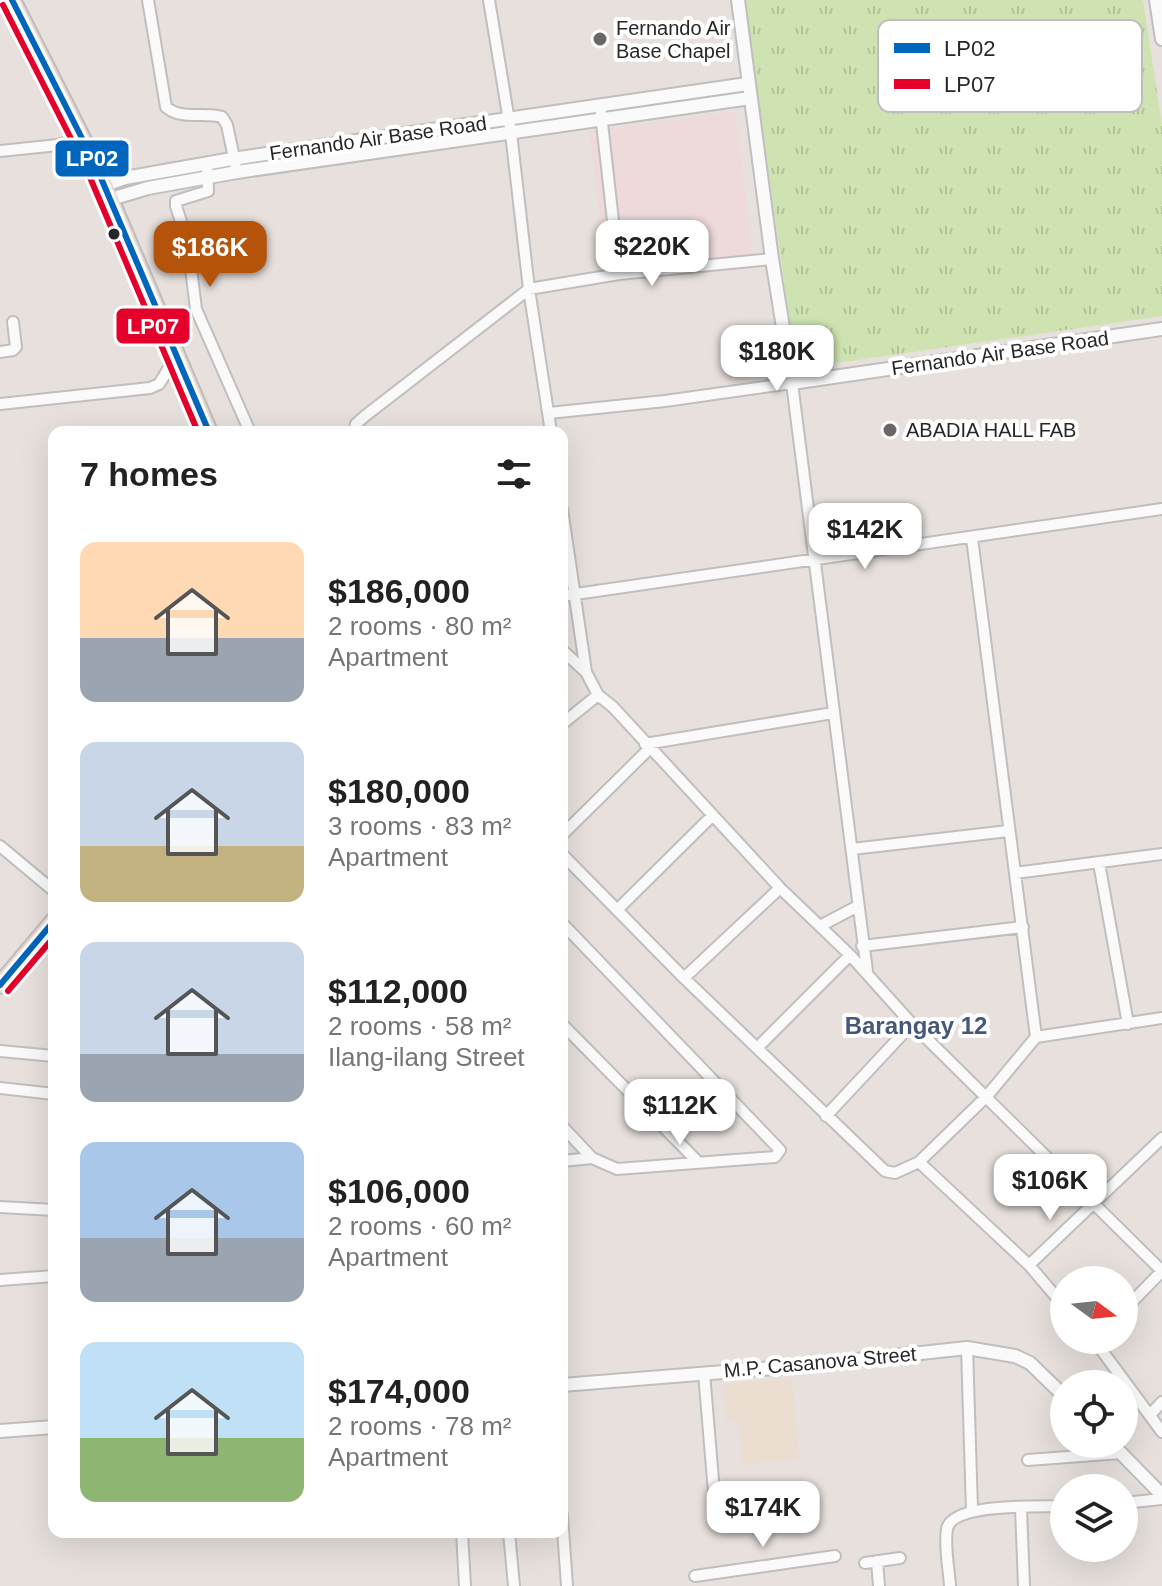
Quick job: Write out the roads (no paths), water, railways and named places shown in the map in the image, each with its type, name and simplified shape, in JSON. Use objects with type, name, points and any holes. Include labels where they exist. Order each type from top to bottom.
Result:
[{"type":"highway","points":[[12,0],[108,192],[207,426]]},
{"type":"highway","points":[[0,985],[48,928]]},
{"type":"street","points":[[148,0],[166,107],[173,114],[181,116],[212,114],[222,117],[237,172]]},
{"type":"street","points":[[489,0],[511,133],[529,289],[550,426]]},
{"type":"street","points":[[738,0],[747,84],[792,383],[867,973]]},
{"type":"street","points":[[1156,0],[1162,39]]},
{"type":"street","name":"Fernando Air Base Road","points":[[108,192],[130,192],[208,170],[232,159],[747,84]]},
{"type":"street","points":[[702,91],[704,105]]},
{"type":"street","name":"Fernando Air Base Road","points":[[208,170],[237,172],[750,98]]},
{"type":"street","points":[[600,105],[619,274]]},
{"type":"street","points":[[0,151],[58,145],[81,138]]},
{"type":"street","points":[[362,140],[359,147],[363,154]]},
{"type":"street","points":[[341,143],[346,150],[341,157]]},
{"type":"street","name":"Fernando Air Base Road","points":[[108,192],[125,178],[166,170],[179,178]]},
{"type":"street","points":[[208,170],[208,191],[183,197],[176,201],[176,206],[188,244],[196,309],[247,426]]},
{"type":"street","points":[[356,426],[529,289],[619,274],[772,259]]},
{"type":"street","points":[[0,352],[16,347],[13,322]]},
{"type":"street","name":"Fernando Air Base Road","points":[[792,383],[1162,329]]},
{"type":"street","points":[[0,404],[150,388],[159,384],[177,355]]},
{"type":"street","points":[[549,413],[792,383]]},
{"type":"street","points":[[568,595],[814,562],[1162,509]]},
{"type":"street","points":[[972,538],[1036,1037]]},
{"type":"street","points":[[568,552],[586,672],[598,695],[613,707],[780,888],[850,955],[912,1024],[1162,1271],[1138,1296]]},
{"type":"street","points":[[568,656],[586,672]]},
{"type":"street","points":[[568,719],[598,695]]},
{"type":"street","points":[[568,829],[647,747],[833,713]]},
{"type":"street","points":[[618,909],[713,815]]},
{"type":"street","points":[[852,849],[1008,831]]},
{"type":"street","points":[[0,846],[48,886]]},
{"type":"street","points":[[1015,873],[1162,854]]},
{"type":"street","points":[[568,860],[684,978],[885,1171],[904,1171],[919,1162],[987,1096],[1036,1037],[1162,1018]]},
{"type":"street","points":[[1099,863],[1128,1024]]},
{"type":"street","points":[[684,978],[780,888]]},
{"type":"street","points":[[820,926],[858,906]]},
{"type":"street","points":[[862,946],[1023,927]]},
{"type":"street","points":[[568,929],[779,1146],[779,1154],[775,1157],[617,1169],[592,1158],[568,1132]]},
{"type":"street","points":[[757,1048],[850,955]]},
{"type":"street","points":[[826,1116],[912,1024]]},
{"type":"street","points":[[568,1030],[699,1163]]},
{"type":"street","points":[[0,1051],[48,1055]]},
{"type":"street","points":[[0,1088],[48,1093]]},
{"type":"street","points":[[1029,1265],[1162,1138]]},
{"type":"street","points":[[568,1160],[592,1158]]},
{"type":"street","points":[[919,1162],[1029,1265],[1050,1290]]},
{"type":"street","points":[[0,1207],[48,1210]]},
{"type":"street","points":[[0,1280],[48,1276]]},
{"type":"street","points":[[967,1348],[972,1510]]},
{"type":"street","name":"M.P. Casanova Street","points":[[568,1384],[967,1348],[1015,1356],[1030,1363],[1050,1382]]},
{"type":"street","points":[[1104,1354],[1162,1432]]},
{"type":"street","points":[[704,1373],[714,1492]]},
{"type":"street","points":[[1150,1415],[1162,1402]]},
{"type":"street","points":[[0,1431],[48,1427]]},
{"type":"street","points":[[1028,1460],[1050,1457]]},
{"type":"street","points":[[1125,1458],[1162,1497]]},
{"type":"street","points":[[1138,1501],[1162,1497]]},
{"type":"street","points":[[950,1586],[947,1528],[953,1518],[972,1510],[1050,1507]]},
{"type":"street","points":[[1021,1508],[1024,1586]]},
{"type":"street","points":[[462,1538],[465,1586]]},
{"type":"street","points":[[510,1538],[514,1586]]},
{"type":"street","points":[[564,1538],[567,1586]]},
{"type":"street","points":[[695,1576],[835,1556]]},
{"type":"street","points":[[865,1563],[900,1558]]},
{"type":"street","points":[[877,1561],[879,1586]]},
{"type":"place","name":"Fernando Air Base Chapel","points":[[600,39]]},
{"type":"place","name":"ABADIA HALL FAB","points":[[890,430]]},
{"type":"district","name":"Barangay 12","points":[[916,1026]]}]
